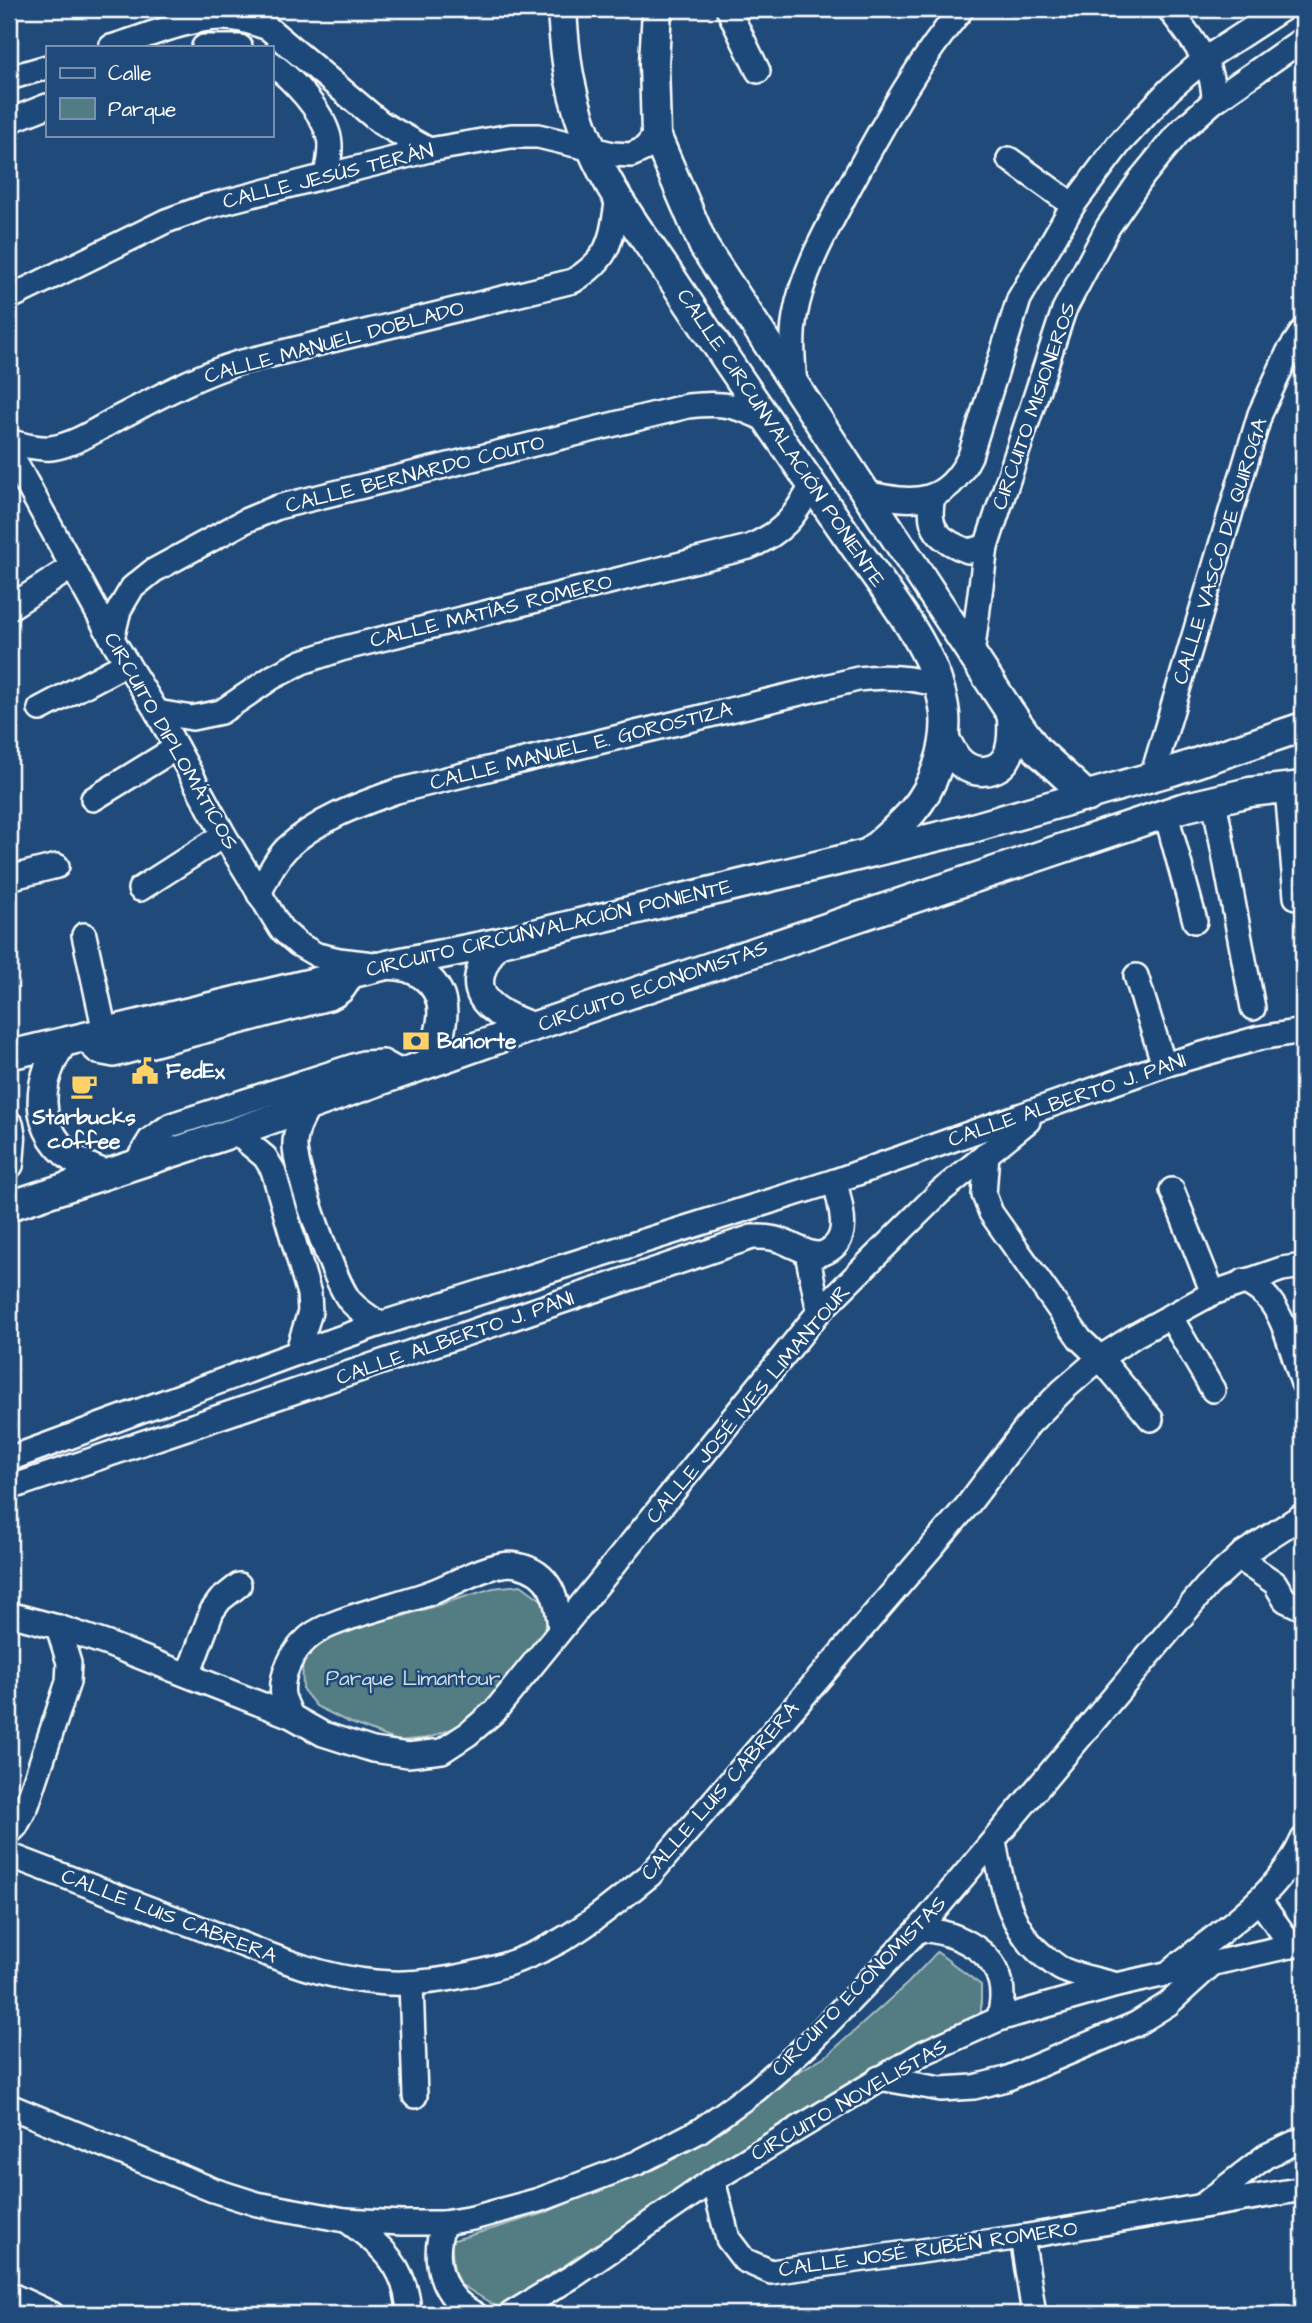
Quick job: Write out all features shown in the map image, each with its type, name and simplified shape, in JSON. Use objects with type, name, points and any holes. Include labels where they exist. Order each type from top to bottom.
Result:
[{"type":"main road","name":"CALLE CIRCUNVALACIÓN PONIENTE","points":[[562,9],[570,87],[591,149],[618,197],[767,421],[919,642],[940,685],[945,716],[945,739],[933,778],[914,811],[869,853]]},
{"type":"main road","name":"CALLE CIRCUNVALACIÓN PONIENTE","points":[[657,9],[654,63],[656,135],[704,247],[1012,715],[1037,750],[1088,797]]},
{"type":"main road","points":[[945,739],[958,761],[971,769],[988,771],[1001,766],[1009,754],[1013,738],[1012,715]]},
{"type":"main road","points":[[1088,797],[1303,727]]},
{"type":"main road","name":"CIRCUITO ECONOMISTAS","points":[[9,1206],[235,1132],[531,1027],[1166,814],[1213,800],[1295,787]]},
{"type":"main road","name":"CIRCUITO CIRCUNVALACIÓN PONIENTE","points":[[9,1055],[352,973],[497,943],[970,829],[1088,797]]},
{"type":"main road","points":[[497,943],[486,956],[479,979],[482,999],[504,1016],[531,1027]]},
{"type":"main road","points":[[387,965],[409,967],[419,972],[439,993],[444,1010],[443,1021],[431,1062]]},
{"type":"main road","points":[[83,1038],[52,1058],[44,1081],[42,1105],[52,1136],[74,1161],[104,1174]]},
{"type":"main road","points":[[9,1126],[9,1164]]},
{"type":"street","points":[[728,9],[758,71]]},
{"type":"street","points":[[796,388],[792,351],[795,316],[805,279],[820,242],[908,85],[962,9]]},
{"type":"street","points":[[1169,9],[1205,59],[1211,72],[1214,101]]},
{"type":"street","points":[[866,493],[915,500],[933,497],[957,479],[971,456],[1019,299],[1073,205],[1119,144],[1169,90],[1205,59],[1282,9]]},
{"type":"street","points":[[114,46],[196,22],[222,18],[246,20],[268,28],[381,123],[429,150]]},
{"type":"street","name":"CIRCUITO MISIONEROS","points":[[972,655],[986,547],[1064,310],[1108,227],[1143,176],[1180,132],[1214,101],[1303,39]]},
{"type":"street","points":[[273,64],[286,74],[321,117],[330,139],[326,176]]},
{"type":"street","points":[[9,78],[46,66]]},
{"type":"street","points":[[9,121],[46,106]]},
{"type":"street","name":"CALLE JESÚS TERÁN","points":[[9,298],[166,221],[205,207],[429,150],[511,136],[538,136],[613,154],[631,155],[644,149],[656,135]]},
{"type":"street","points":[[1009,159],[1073,205]]},
{"type":"street","name":"CALLE MANUEL DOBLADO","points":[[9,440],[33,448],[53,448],[76,440],[183,384],[238,363],[573,281],[591,270],[604,255],[612,234],[618,197]]},
{"type":"street","name":"CALLE VASCO DE QUIROGA","points":[[1152,777],[1260,414],[1288,353],[1303,331]]},
{"type":"street","name":"CALLE BERNARDO COUTO","points":[[112,639],[118,610],[132,588],[153,571],[247,520],[278,507],[688,406],[716,403],[739,407],[767,421]]},
{"type":"street","name":"CIRCUITO DIPLOMÁTICOS","points":[[9,451],[16,484],[72,567],[281,929],[317,955],[387,965]]},
{"type":"street","name":"CALLE MATÍAS ROMERO","points":[[157,712],[192,718],[221,712],[272,677],[302,662],[341,649],[749,547],[769,538],[785,526],[813,486]]},
{"type":"street","points":[[933,497],[929,513],[933,526],[941,537],[968,551],[986,547]]},
{"type":"street","points":[[9,608],[72,567]]},
{"type":"street","points":[[40,709],[127,663]]},
{"type":"street","name":"CALLE MANUEL E. GOROSTIZA","points":[[259,894],[270,870],[286,848],[310,830],[363,803],[397,791],[858,679],[909,677],[940,685]]},
{"type":"street","points":[[93,799],[176,748]]},
{"type":"street","points":[[1295,787],[1296,897]]},
{"type":"street","points":[[1213,800],[1253,1007]]},
{"type":"street","points":[[1166,814],[1195,921]]},
{"type":"street","points":[[140,889],[225,835]]},
{"type":"street","points":[[9,878],[57,866]]},
{"type":"street","points":[[83,1038],[84,935]]},
{"type":"street","points":[[1136,976],[1164,1065]]},
{"type":"street","name":"CALLE ALBERTO J. PANI","points":[[9,1459],[380,1324],[835,1181],[1164,1065],[1259,1038],[1303,1031]]},
{"type":"street","points":[[136,1163],[150,1140],[170,1125],[363,1063],[383,1062],[401,1072]]},
{"type":"street","points":[[309,1106],[299,1123],[294,1144],[298,1167],[338,1280],[349,1299],[361,1312],[380,1324]]},
{"type":"street","name":"CALLE JOSÉ IVES LIMANTOUR","points":[[9,1614],[58,1627],[188,1675],[291,1716],[324,1734],[373,1750],[408,1755],[442,1751],[495,1711],[820,1312],[940,1192],[1044,1109]]},
{"type":"street","points":[[235,1132],[265,1157],[273,1170],[305,1281],[310,1312],[297,1353]]},
{"type":"street","points":[[987,1153],[984,1195],[991,1213],[1080,1339],[1100,1358],[1151,1419]]},
{"type":"street","points":[[820,1312],[807,1253],[821,1254],[832,1249],[842,1232],[843,1222],[835,1181]]},
{"type":"street","points":[[1172,1190],[1213,1293]]},
{"type":"street","name":"CALLE ALBERTO J. PANI","points":[[9,1488],[752,1237],[778,1238],[807,1253]]},
{"type":"street","name":"CALLE LUIS CABRERA","points":[[9,1855],[291,1963],[375,1982],[411,1983],[495,1968],[528,1956],[560,1941],[604,1912],[650,1875],[967,1506],[1029,1424],[1100,1358],[1213,1293],[1282,1269],[1303,1266]]},
{"type":"street","points":[[1244,1281],[1271,1301],[1280,1318],[1303,1383]]},
{"type":"street","points":[[1170,1317],[1213,1390]]},
{"type":"street","name":"CIRCUITO ECONOMISTAS","points":[[9,2106],[213,2190],[257,2203],[345,2220],[444,2223],[473,2218],[539,2200],[637,2163],[699,2131],[756,2090],[807,2045],[919,1929],[1207,1586],[1241,1555],[1303,1515]]},
{"type":"street","points":[[1241,1555],[1247,1564],[1275,1583],[1285,1600],[1298,1606],[1303,1605]]},
{"type":"street","points":[[291,1716],[284,1697],[284,1678],[291,1659],[307,1638],[326,1627],[431,1593],[498,1565],[517,1565],[538,1573],[552,1589],[559,1605],[560,1630]]},
{"type":"street","points":[[188,1675],[212,1611],[220,1600],[239,1586]]},
{"type":"street","points":[[9,1833],[16,1826],[27,1805],[68,1682],[67,1650],[58,1627]]},
{"type":"street","points":[[1169,1973],[1259,1900],[1282,1875],[1303,1839]]},
{"type":"street","points":[[994,1841],[1003,1890],[1011,1914],[1023,1935],[1041,1954],[1062,1970],[1117,1985]]},
{"type":"street","points":[[1259,1900],[1298,1944]]},
{"type":"street","points":[[919,1929],[940,1930],[954,1935],[967,1941],[990,1961],[998,1975],[1002,1995],[999,2019]]},
{"type":"street","name":"CIRCUITO NOVELISTAS","points":[[511,2314],[713,2180],[923,2053],[999,2019],[1117,1985],[1298,1944]]},
{"type":"street","points":[[879,2078],[941,2089],[974,2087],[1006,2079],[1136,2024],[1168,2004],[1212,1964]]},
{"type":"street","points":[[411,1983],[415,2096]]},
{"type":"street","name":"CALLE JOSÉ RUBÉN ROMERO","points":[[1200,2207],[1266,2156],[1303,2139]]},
{"type":"street","name":"CALLE JOSÉ RUBÉN ROMERO","points":[[713,2180],[728,2239],[744,2260],[771,2272],[1022,2238],[1303,2189]]},
{"type":"street","points":[[345,2220],[376,2242],[394,2262],[407,2294],[409,2314]]},
{"type":"street","points":[[444,2223],[439,2236],[438,2266],[449,2293],[459,2304],[475,2314]]},
{"type":"street","points":[[1022,2238],[1034,2314]]},
{"type":"street","points":[[9,2294],[52,2314]]},
{"type":"green space","name":"Parque Limantour","points":[[521,1585],[543,1601],[549,1621],[526,1655],[487,1701],[462,1725],[428,1738],[398,1741],[316,1706],[303,1690],[302,1657],[319,1632],[400,1617],[493,1588]]},
{"type":"green space","points":[[937,1952],[981,1985],[981,2014],[921,2042],[746,2154],[578,2256],[502,2310],[455,2281],[451,2241],[542,2214],[656,2165],[768,2090],[830,2053],[908,1983]]},
{"type":"place","name":"Banorte","points":[[416,1041]]},
{"type":"place","name":"FedEx","points":[[145,1071]]},
{"type":"place","name":"Starbucks coffee","points":[[84,1086]]}]
